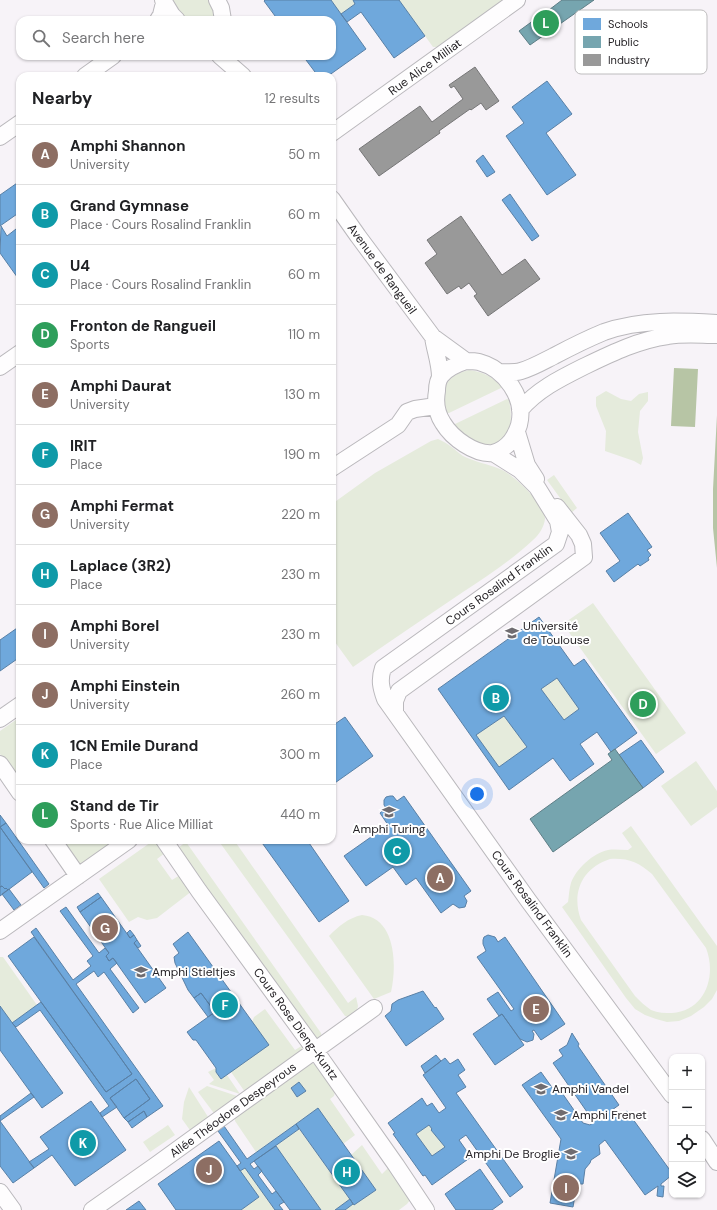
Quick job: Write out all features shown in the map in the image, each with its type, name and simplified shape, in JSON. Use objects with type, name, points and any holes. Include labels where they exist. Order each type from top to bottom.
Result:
[{"type":"street","points":[[217,0],[221,8],[222,16]]},
{"type":"street","name":"Rue Alice Milliat","points":[[336,130],[517,0]]},
{"type":"street","points":[[160,16],[164,1]]},
{"type":"street","points":[[164,1],[173,16]]},
{"type":"street","points":[[91,72],[107,60]]},
{"type":"street","points":[[225,60],[238,72]]},
{"type":"street","points":[[239,60],[244,72]]},
{"type":"street","points":[[0,137],[16,126]]},
{"type":"street","name":"Avenue de Rangueil","points":[[336,205],[433,337],[466,361]]},
{"type":"street","points":[[499,372],[521,371],[606,331],[628,325],[653,322],[700,328],[717,335]]},
{"type":"street","points":[[520,410],[529,400],[544,388],[615,351],[654,339],[717,323]]},
{"type":"street","name":"Avenue de Rangueil","points":[[433,337],[435,351],[440,366],[440,377]]},
{"type":"street","points":[[0,367],[16,356]]},
{"type":"street","points":[[466,361],[478,362],[499,372],[514,389],[517,396],[520,419],[517,432],[512,441],[504,448],[493,453],[480,451],[457,440],[443,423],[436,406],[440,377],[456,364],[466,361]]},
{"type":"street","points":[[336,465],[398,425],[407,412],[415,409],[436,406]]},
{"type":"street","points":[[395,711],[395,701],[399,691],[584,557],[583,544],[579,535],[536,479],[527,464],[517,432]]},
{"type":"street","name":"Cours Rosalind Franklin","points":[[493,453],[520,470],[536,487],[558,521],[560,532],[556,544],[383,668],[380,676],[381,689],[385,699],[528,900],[669,1091]]},
{"type":"street","points":[[0,719],[16,708]]},
{"type":"street","points":[[0,764],[16,787]]},
{"type":"street","points":[[56,844],[78,876]]},
{"type":"street","points":[[0,931],[123,844]]},
{"type":"street","name":"Cours Rose Dieng-Kuntz","points":[[167,844],[315,1050],[426,1210]]},
{"type":"street","name":"Allée Théodore Despeyrous","points":[[92,1210],[156,1166],[189,1140],[374,1008]]},
{"type":"street","points":[[705,1144],[717,1162]]},
{"type":"street","points":[[0,1192],[13,1210]]},
{"type":"shaded area","points":[[169,0],[209,0],[215,16],[181,16]]},
{"type":"shaded area","points":[[331,0],[353,0],[355,4],[341,14]]},
{"type":"shaded area","points":[[399,0],[510,0],[445,47],[433,47]]},
{"type":"shaded area","points":[[674,368],[698,369],[695,427],[671,426]]},
{"type":"shaded area","points":[[469,370],[490,377],[501,386],[501,388],[447,413],[444,391],[449,380],[461,372]]},
{"type":"shaded area","points":[[606,391],[621,399],[631,401],[639,394],[648,392],[648,401],[640,411],[638,432],[643,458],[641,465],[605,451],[606,431],[596,406],[596,397]]},
{"type":"shaded area","points":[[507,399],[509,400],[511,413],[510,426],[505,437],[500,441],[490,445],[481,444],[464,434],[455,426],[455,424]]},
{"type":"shaded area","points":[[717,415],[717,568],[713,528],[713,489]]},
{"type":"shaded area","points":[[438,439],[463,456],[500,469],[513,477],[535,498],[544,513],[544,525],[535,538],[508,561],[353,667],[336,644],[336,501],[375,473],[431,441]]},
{"type":"shaded area","points":[[554,475],[577,508],[571,513],[547,480]]},
{"type":"shaded area","points":[[593,603],[686,733],[656,754],[563,624]]},
{"type":"shaded area","points":[[557,678],[579,709],[564,720],[541,689]]},
{"type":"shaded area","points":[[504,716],[527,747],[499,767],[476,735]]},
{"type":"shaded area","points":[[16,720],[16,776],[0,754],[0,731]]},
{"type":"shaded area","points":[[696,761],[717,791],[717,807],[691,826],[661,786]]},
{"type":"shaded area","points":[[631,826],[717,946],[717,990],[712,999],[704,1007],[691,1016],[679,1021],[667,1022],[656,1019],[635,1009],[562,907],[568,902],[570,885],[573,878],[586,862],[597,854],[608,850],[628,850],[632,847],[622,833]],"holes":[[[610,859],[628,860],[642,866],[652,874],[706,948],[710,970],[706,990],[693,1006],[683,1011],[672,1013],[651,1010],[635,996],[581,920],[577,900],[581,883],[586,875],[600,863]]]},
{"type":"shaded area","points":[[64,844],[116,844],[83,864],[76,861]]},
{"type":"shaded area","points":[[148,844],[157,844],[165,853],[157,859],[172,880],[180,875],[192,891],[157,918],[147,920],[138,917],[129,922],[99,879]]},
{"type":"shaded area","points":[[183,844],[187,844],[321,1033],[322,1038],[317,1043],[175,850]]},
{"type":"shaded area","points":[[221,844],[237,844],[348,1003],[356,997],[358,1006],[356,1014],[348,1017],[345,1016]]},
{"type":"shaded area","points":[[362,915],[373,918],[382,925],[388,934],[392,945],[394,969],[391,992],[374,999],[329,936],[344,923],[352,918]]},
{"type":"shaded area","points":[[0,957],[3,957],[37,1005],[12,1023],[0,1006]]},
{"type":"shaded area","points":[[265,1009],[295,1050],[303,1045],[302,1051],[245,1092],[231,1072],[254,1017]]},
{"type":"shaded area","points":[[306,1063],[312,1063],[316,1065],[335,1092],[334,1096],[330,1099],[355,1135],[343,1144],[318,1108],[256,1152],[235,1121],[235,1116]],"holes":[[[299,1082],[305,1091],[297,1096],[291,1088]]]},
{"type":"shaded area","points":[[216,1068],[216,1072],[221,1079],[227,1075],[240,1094],[209,1084],[214,1080],[208,1072]]},
{"type":"shaded area","points":[[207,1086],[237,1096],[239,1099],[216,1116],[198,1092]]},
{"type":"shaded area","points":[[189,1087],[210,1120],[192,1133],[182,1119],[184,1102]]},
{"type":"shaded area","points":[[168,1125],[175,1135],[150,1152],[143,1142]]},
{"type":"shaded area","points":[[429,1125],[432,1129],[431,1130],[445,1147],[432,1156],[416,1134]]},
{"type":"shaded area","points":[[299,1129],[350,1199],[335,1210],[321,1210],[276,1146]]},
{"type":"shaded area","points":[[362,1145],[382,1174],[389,1167],[410,1200],[399,1210],[345,1210],[376,1190],[351,1155]]},
{"type":"shaded area","points":[[245,1168],[275,1210],[241,1210],[259,1197],[240,1171]]},
{"type":"building: Schools","points":[[331,0],[366,49],[334,72],[315,72],[306,60],[336,60],[336,16],[275,16],[264,1]]},
{"type":"building: Schools","points":[[353,0],[399,0],[425,36],[394,58],[361,12],[347,22],[341,14],[355,4]]},
{"type":"building: Schools","points":[[547,81],[572,114],[546,133],[576,175],[547,195],[506,136],[524,123],[512,107]]},
{"type":"building: Schools","points":[[483,155],[495,172],[487,177],[476,161]]},
{"type":"building: Schools","points":[[16,184],[16,215],[0,226],[0,195]]},
{"type":"building: Schools","points":[[510,194],[539,236],[532,241],[502,200]]},
{"type":"building: Schools","points":[[1,226],[7,236],[16,229],[16,275],[0,253]]},
{"type":"building: Schools","points":[[628,513],[652,547],[647,550],[651,555],[648,558],[649,560],[640,566],[638,564],[614,582],[606,571],[620,561],[600,533]]},
{"type":"building: Schools","points":[[539,617],[574,666],[584,659],[637,733],[611,752],[597,732],[580,744],[594,764],[570,781],[553,758],[509,790],[438,689]],"holes":[[[557,678],[579,709],[564,720],[541,689]],[[504,716],[527,747],[499,767],[476,735]]]},
{"type":"building: Schools","points":[[16,629],[16,660],[0,671],[0,640]]},
{"type":"building: Schools","points":[[345,717],[373,756],[336,782],[336,723]]},
{"type":"building: Schools","points":[[641,740],[664,772],[643,788],[619,755]]},
{"type":"building: Schools","points":[[393,796],[397,801],[404,796],[471,891],[464,896],[467,901],[465,907],[459,908],[453,904],[441,913],[416,878],[406,885],[393,867],[366,886],[344,856],[388,825],[380,813],[386,808],[384,805],[384,800],[386,797]]},
{"type":"building: Schools","points":[[0,815],[6,823],[0,827]]},
{"type":"building: Schools","points":[[6,823],[16,837],[16,844],[21,844],[49,884],[44,888],[0,827]]},
{"type":"building: Schools","points":[[0,827],[32,872],[8,890],[2,886],[0,887]]},
{"type":"building: Schools","points":[[263,844],[310,844],[349,901],[319,922]]},
{"type":"building: Schools","points":[[2,886],[8,890],[0,896],[0,887]]},
{"type":"building: Schools","points":[[9,889],[21,905],[14,910],[2,894]]},
{"type":"building: Schools","points":[[98,893],[101,897],[80,912],[77,907]]},
{"type":"building: Schools","points":[[101,897],[130,938],[134,935],[137,940],[134,943],[166,988],[145,1003],[113,958],[109,961],[106,956],[109,953],[80,912]]},
{"type":"building: Schools","points":[[66,907],[99,953],[105,948],[109,953],[106,956],[109,961],[113,958],[117,963],[110,969],[139,1008],[133,1013],[104,972],[98,977],[94,971],[76,984],[163,1106],[147,1117],[144,1111],[128,1122],[124,1118],[150,1099],[136,1079],[110,1098],[117,1107],[102,1117],[100,1113],[109,1106],[40,1010],[16,1027],[12,1023],[41,1002],[106,1092],[132,1074],[31,932],[36,928],[73,980],[91,966],[87,961],[93,956],[60,911]]},
{"type":"building: Schools","points":[[130,930],[134,935],[130,938],[127,933]]},
{"type":"building: Schools","points":[[188,932],[269,1045],[221,1079],[216,1072],[216,1068],[196,1040],[193,1040],[187,1032],[215,1012],[201,993],[194,998],[188,990],[175,963],[174,957],[179,953],[173,944]]},
{"type":"building: Schools","points":[[488,935],[495,937],[498,942],[505,937],[565,1024],[541,1040],[534,1030],[532,1031],[534,1034],[533,1040],[527,1042],[520,1039],[502,1014],[499,1016],[487,999],[498,992],[511,1011],[514,1009],[477,957],[486,951],[483,940],[484,937]]},
{"type":"building: Schools","points":[[34,937],[132,1074],[106,1092],[8,956]]},
{"type":"building: Schools","points":[[137,940],[141,946],[138,948],[134,943]]},
{"type":"building: Schools","points":[[423,991],[444,1019],[406,1046],[385,1016],[391,1011],[392,1004],[398,1000]]},
{"type":"building: Schools","points":[[201,993],[215,1012],[208,1017],[194,998]]},
{"type":"building: Schools","points":[[0,1006],[63,1093],[42,1108],[0,1050]]},
{"type":"building: Schools","points":[[502,1014],[524,1045],[495,1065],[473,1034]]},
{"type":"building: Schools","points":[[572,1033],[579,1044],[578,1046],[619,1105],[612,1110],[617,1118],[627,1111],[669,1169],[669,1177],[661,1184],[661,1186],[664,1186],[663,1197],[657,1196],[658,1186],[645,1195],[605,1140],[599,1145],[600,1154],[591,1160],[585,1169],[583,1184],[577,1184],[573,1207],[550,1203],[561,1139],[522,1085],[541,1072],[556,1093],[560,1090],[583,1123],[590,1125],[594,1122],[553,1063],[563,1056],[559,1050],[567,1045]]},
{"type":"building: Schools","points":[[436,1055],[441,1061],[425,1073],[421,1066]]},
{"type":"building: Schools","points":[[445,1058],[450,1064],[458,1059],[465,1070],[458,1075],[466,1087],[456,1093],[523,1187],[510,1197],[466,1135],[459,1140],[471,1157],[432,1185],[425,1175],[423,1176],[393,1134],[395,1133],[388,1123],[422,1098],[427,1106],[432,1103],[439,1113],[446,1108],[423,1075]],"holes":[[[429,1125],[432,1129],[431,1130],[445,1147],[432,1156],[416,1134]]]},
{"type":"building: Schools","points":[[136,1079],[150,1099],[124,1118],[110,1098]]},
{"type":"building: Schools","points":[[299,1082],[306,1091],[297,1097],[291,1088]]},
{"type":"building: Schools","points":[[31,1093],[34,1097],[0,1121],[0,1116]]},
{"type":"building: Schools","points":[[91,1101],[126,1150],[75,1186],[52,1155],[34,1168],[29,1162],[49,1149],[40,1137]]},
{"type":"building: Schools","points":[[318,1108],[376,1190],[354,1205],[296,1124]]},
{"type":"building: Schools","points":[[144,1111],[147,1117],[132,1128],[128,1122]]},
{"type":"building: Schools","points":[[0,1121],[34,1168],[13,1183],[0,1166]]},
{"type":"building: Schools","points":[[296,1124],[299,1129],[250,1164],[254,1169],[258,1166],[262,1171],[258,1175],[272,1194],[276,1191],[284,1202],[279,1205],[283,1210],[275,1210],[245,1168],[240,1171],[237,1166],[241,1163],[218,1131],[224,1126],[247,1159]]},
{"type":"building: Schools","points":[[219,1141],[259,1197],[241,1210],[176,1210],[158,1184]]},
{"type":"building: Schools","points":[[276,1146],[321,1210],[290,1210],[254,1161]]},
{"type":"building: Schools","points":[[480,1169],[503,1202],[492,1210],[456,1210],[445,1194]]},
{"type":"building: Schools","points":[[350,1199],[353,1204],[345,1210],[335,1210]]},
{"type":"building: Schools","points":[[139,1201],[146,1210],[126,1210]]},
{"type":"building: Public","points":[[562,0],[594,0],[580,10],[575,10],[575,13],[530,45],[519,31],[541,15],[539,13],[543,10],[545,13]]},
{"type":"building: Public","points":[[615,749],[643,788],[553,852],[530,819],[612,760],[608,754]]},
{"type":"building: Industry","points":[[475,67],[499,101],[486,110],[481,103],[471,110],[470,109],[439,131],[440,133],[379,176],[359,149],[420,106],[432,122],[463,99],[454,86],[451,88],[449,85]]},
{"type":"building: Industry","points":[[461,216],[502,275],[525,259],[540,279],[488,316],[474,296],[477,294],[469,283],[461,289],[459,286],[447,294],[425,263],[437,254],[427,240]]},
{"type":"place","name":"Stand de Tir","points":[[546,23]]},
{"type":"place","name":"Université de Toulouse","points":[[512,633]]},
{"type":"place","name":"Grand Gymnase","points":[[496,698]]},
{"type":"place","name":"Fronton de Rangueil","points":[[643,704]]},
{"type":"place","name":"Amphi Turing","points":[[389,812]]},
{"type":"place","name":"U4","points":[[397,851]]},
{"type":"place","name":"Amphi Shannon","points":[[440,878]]},
{"type":"place","name":"Amphi Fermat","points":[[105,928]]},
{"type":"place","name":"Amphi Stieltjes","points":[[141,972]]},
{"type":"place","name":"IRIT","points":[[225,1005]]},
{"type":"place","name":"Amphi Daurat","points":[[536,1009]]},
{"type":"place","name":"Amphi Vandel","points":[[541,1089]]},
{"type":"place","name":"Amphi Frenet","points":[[561,1115]]},
{"type":"place","name":"1CN Emile Durand","points":[[83,1143]]},
{"type":"place","name":"Amphi De Broglie","points":[[571,1154]]},
{"type":"place","name":"Amphi Einstein","points":[[209,1170]]},
{"type":"place","name":"Laplace (3R2)","points":[[347,1172]]},
{"type":"place","name":"Amphi Borel","points":[[566,1188]]}]
